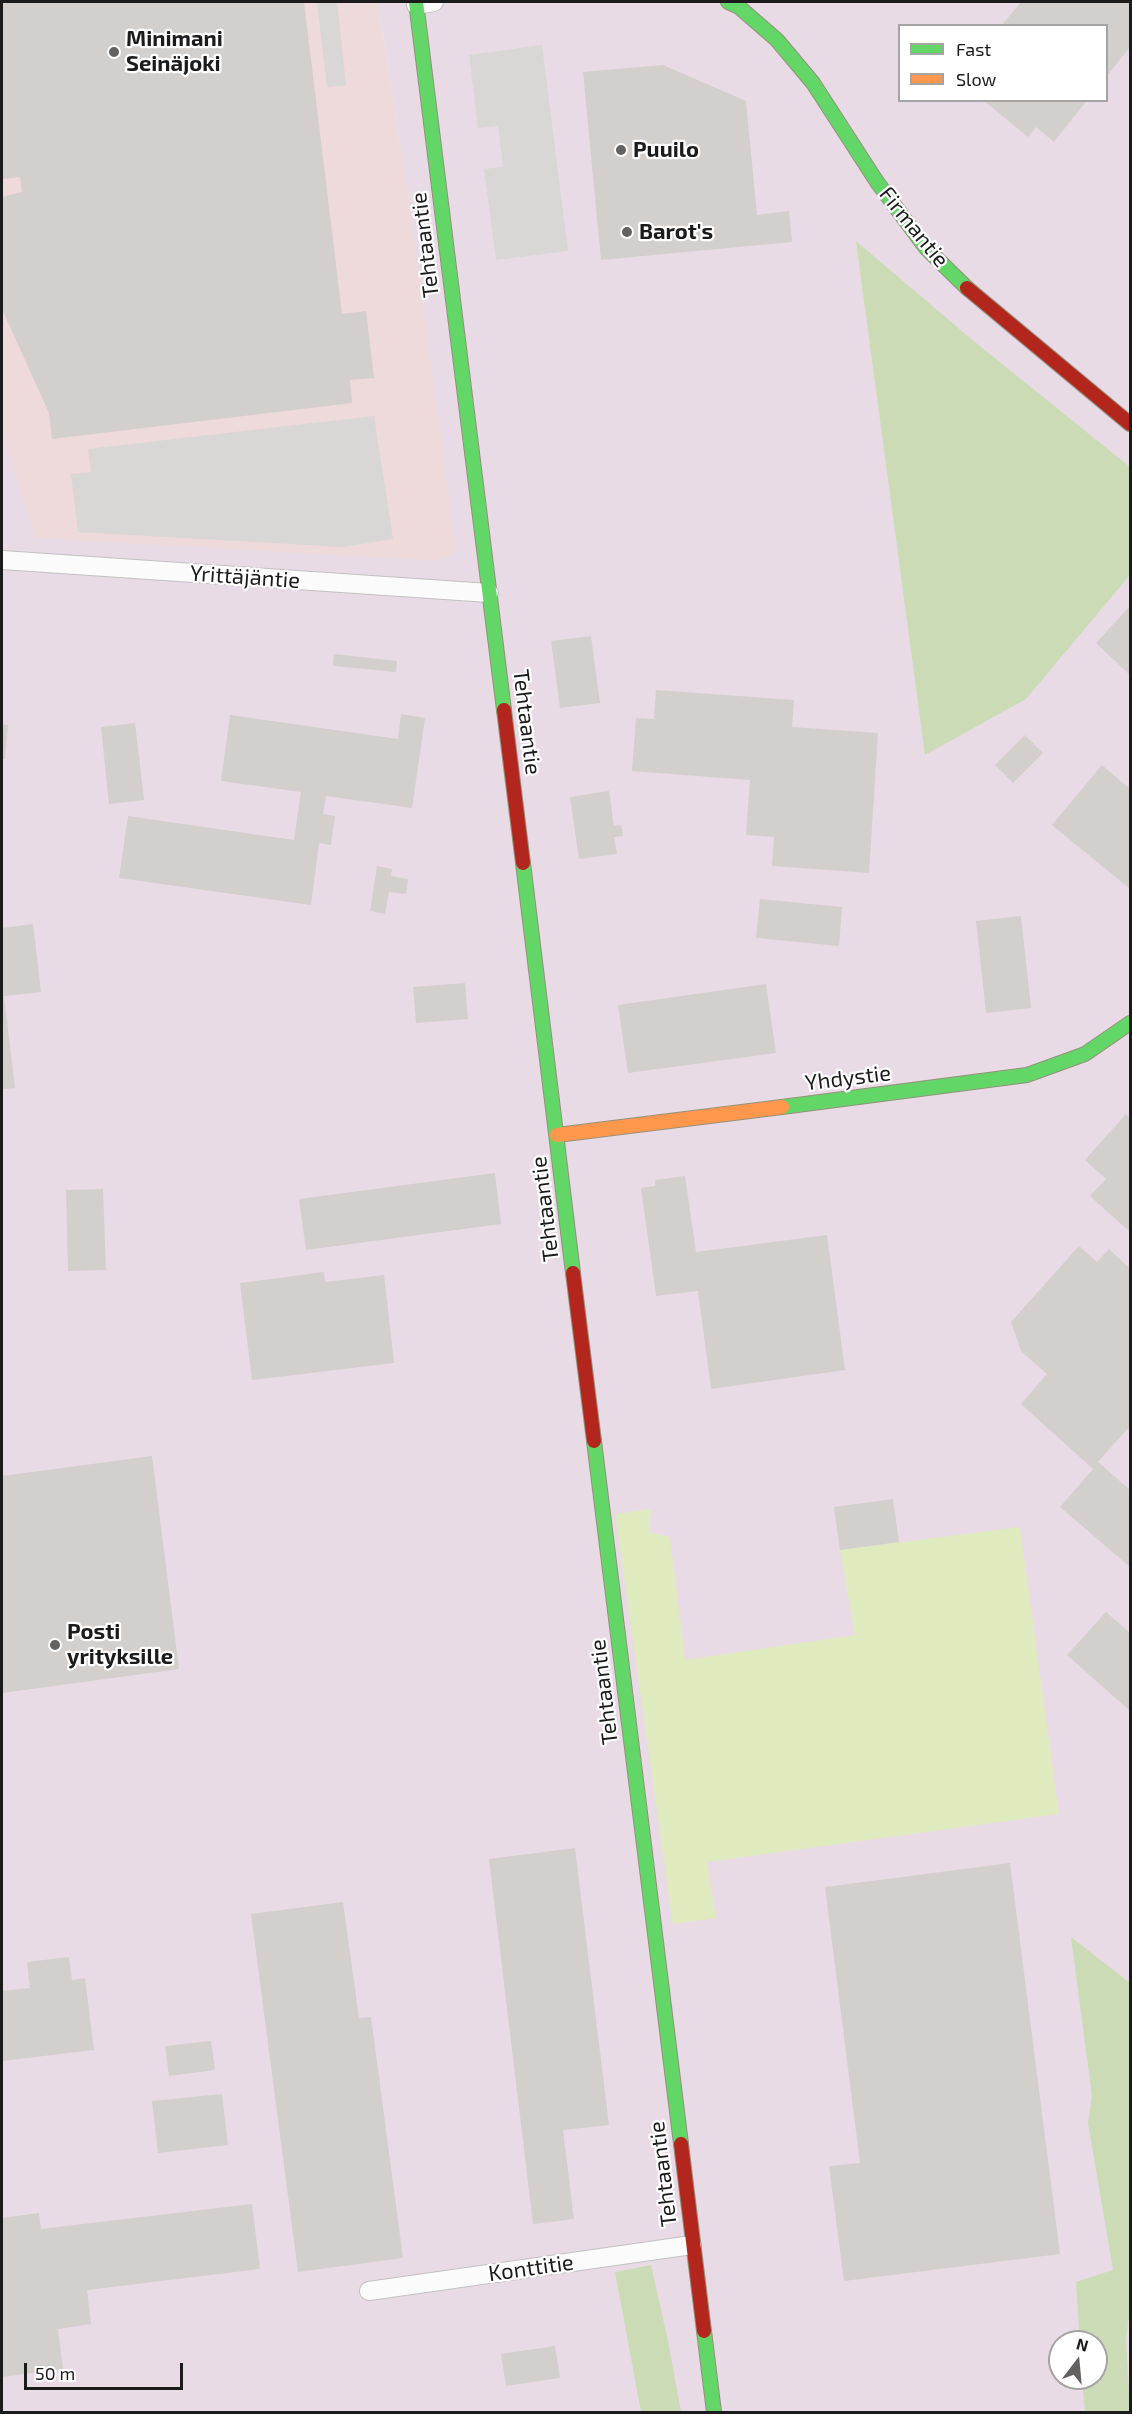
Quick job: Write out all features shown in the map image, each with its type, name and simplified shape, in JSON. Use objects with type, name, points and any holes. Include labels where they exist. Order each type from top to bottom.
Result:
[{"type":"street","points":[[416,3],[434,2]]},
{"type":"street","name":"Firmantie","points":[[728,2],[739,7],[777,40],[813,83],[877,182],[926,248],[978,299],[1131,424]]},
{"type":"street","name":"Tehtaantie","points":[[416,3],[714,2412]]},
{"type":"street","name":"Yrittäjäntie","points":[[2,560],[489,593]]},
{"type":"street","name":"Yhdystie","points":[[557,1135],[949,1087],[1027,1075],[1085,1054],[1131,1023]]},
{"type":"street","name":"Konttitie","points":[[369,2291],[692,2245]]},
{"type":"shaded area","points":[[2,2],[452,2],[380,17],[408,194],[456,547],[450,556],[437,561],[34,538],[2,429]]},
{"type":"shaded area","points":[[317,2],[337,2],[346,85],[327,87]]},
{"type":"shaded area","points":[[378,2],[1130,2],[1130,2412],[2,2412],[2,429],[35,538],[437,561],[450,556],[456,547],[408,194]]},
{"type":"shaded area","points":[[542,45],[568,251],[496,260],[484,169],[503,167],[498,126],[478,128],[469,55]]},
{"type":"shaded area","points":[[374,416],[393,539],[343,547],[78,532],[71,474],[91,472],[88,449]]},
{"type":"green space","points":[[856,241],[970,338],[1130,467],[1130,575],[1026,699],[925,755]]},
{"type":"green space","points":[[651,1509],[649,1532],[670,1537],[685,1660],[855,1635],[840,1550],[1020,1527],[1059,1814],[707,1862],[716,1918],[673,1924],[615,1514]]},
{"type":"green space","points":[[1071,1937],[1130,1983],[1130,2309],[1126,2339],[1130,2412],[1085,2412],[1083,2390],[1108,2390],[1108,2330],[1079,2330],[1076,2282],[1113,2270],[1088,2123],[1092,2096]]},
{"type":"green space","points":[[651,2265],[681,2412],[641,2412],[615,2272]]},
{"type":"building","points":[[2,2],[304,2],[342,314],[366,311],[374,378],[350,380],[352,403],[52,439],[49,413],[2,309],[2,197],[22,192],[20,177],[2,179]]},
{"type":"building","points":[[1021,2],[1130,2],[1130,47],[1108,74],[1108,24],[1003,24]]},
{"type":"building","points":[[663,65],[746,101],[757,215],[789,211],[792,242],[601,260],[583,72]]},
{"type":"building","points":[[985,102],[1085,102],[1054,142],[1036,127],[1028,137]]},
{"type":"building","points":[[1130,606],[1130,675],[1096,643]]},
{"type":"building","points":[[591,636],[600,703],[560,708],[551,641]]},
{"type":"building","points":[[334,654],[397,661],[396,672],[333,666]]},
{"type":"building","points":[[656,690],[794,700],[792,727],[878,733],[869,873],[772,866],[774,837],[746,835],[750,780],[632,771],[636,718],[654,719]]},
{"type":"building","points":[[401,714],[425,718],[412,808],[326,796],[323,814],[335,816],[331,845],[319,843],[311,905],[119,878],[128,816],[294,840],[301,792],[221,781],[230,715],[398,739]]},
{"type":"building","points":[[135,723],[144,800],[109,804],[101,727]]},
{"type":"building","points":[[2,724],[8,725],[5,759],[2,759]]},
{"type":"building","points":[[1025,735],[1043,753],[1013,783],[995,765]]},
{"type":"building","points":[[1102,765],[1130,789],[1130,889],[1052,825]]},
{"type":"building","points":[[609,791],[614,826],[621,825],[623,836],[614,837],[617,854],[579,859],[570,797]]},
{"type":"building","points":[[377,866],[392,869],[391,876],[408,879],[406,894],[389,892],[385,914],[370,911]]},
{"type":"building","points":[[760,899],[842,907],[839,946],[756,938]]},
{"type":"building","points":[[1021,916],[1031,1008],[986,1013],[976,921]]},
{"type":"building","points":[[33,924],[41,992],[4,996],[15,1088],[2,1089],[2,928]]},
{"type":"building","points":[[465,983],[468,1019],[416,1023],[413,987]]},
{"type":"building","points":[[766,984],[776,1053],[628,1073],[618,1005]]},
{"type":"building","points":[[1126,1114],[1130,1119],[1130,1232],[1090,1196],[1106,1179],[1085,1160]]},
{"type":"building","points":[[495,1173],[501,1224],[306,1250],[299,1199]]},
{"type":"building","points":[[685,1176],[696,1252],[827,1235],[845,1370],[711,1389],[698,1291],[656,1296],[641,1188],[655,1186],[655,1180]]},
{"type":"building","points":[[103,1189],[106,1270],[68,1271],[66,1190]]},
{"type":"building","points":[[1079,1246],[1097,1262],[1109,1249],[1130,1269],[1130,1426],[1098,1462],[1130,1490],[1130,1567],[1060,1507],[1093,1469],[1021,1404],[1047,1374],[1021,1351],[1011,1322]]},
{"type":"building","points":[[324,1272],[325,1282],[384,1275],[394,1363],[252,1380],[240,1283]]},
{"type":"building","name":"Posti yrityksille","points":[[152,1456],[179,1669],[2,1693],[2,1476]]},
{"type":"building","points":[[893,1499],[899,1542],[840,1550],[834,1507]]},
{"type":"building","points":[[1106,1612],[1130,1633],[1130,1711],[1067,1655]]},
{"type":"building","points":[[575,1848],[609,2125],[563,2130],[574,2219],[533,2224],[489,1859]]},
{"type":"building","points":[[1010,1863],[1060,2254],[844,2281],[829,2166],[860,2163],[825,1887]]},
{"type":"building","points":[[343,1902],[359,2018],[371,2017],[403,2258],[298,2272],[251,1914]]},
{"type":"building","points":[[69,1957],[72,1980],[85,1978],[94,2050],[2,2061],[2,1991],[30,1988],[27,1962]]},
{"type":"building","points":[[211,2041],[215,2070],[169,2076],[165,2046]]},
{"type":"building","points":[[222,2094],[228,2145],[158,2153],[152,2101]]},
{"type":"building","points":[[252,2204],[260,2269],[87,2290],[91,2324],[58,2329],[63,2369],[2,2377],[2,2218],[39,2213],[41,2229]]},
{"type":"building","points":[[555,2346],[560,2378],[506,2386],[501,2354]]},
{"type":"traffic: fast","points":[[416,2],[504,710]]},
{"type":"traffic: fast","points":[[728,2],[739,7],[777,40],[813,83],[877,182],[926,248],[967,288]]},
{"type":"traffic: fast","points":[[523,863],[573,1273]]},
{"type":"traffic: fast","points":[[782,1107],[1027,1075],[1085,1054],[1130,1023]]},
{"type":"traffic: fast","points":[[594,1441],[681,2144]]},
{"type":"traffic: fast","points":[[704,2331],[714,2412]]},
{"type":"traffic: slow","points":[[557,1135],[782,1107]]},
{"type":"traffic: jam","points":[[967,288],[1130,424]]},
{"type":"traffic: jam","points":[[504,710],[523,863]]},
{"type":"traffic: jam","points":[[573,1273],[594,1441]]},
{"type":"traffic: jam","points":[[681,2144],[704,2331]]},
{"type":"place","name":"Minimani Seinäjoki","points":[[114,52]]},
{"type":"place","name":"Puuilo","points":[[621,150]]},
{"type":"place","name":"Barot's","points":[[627,232]]},
{"type":"place","name":"Posti yrityksille","points":[[55,1645]]}]
